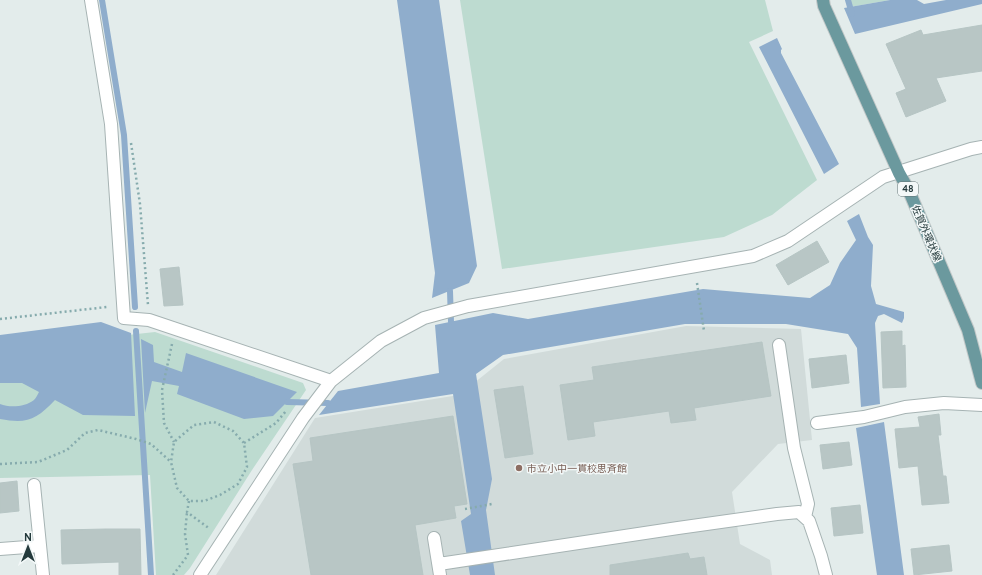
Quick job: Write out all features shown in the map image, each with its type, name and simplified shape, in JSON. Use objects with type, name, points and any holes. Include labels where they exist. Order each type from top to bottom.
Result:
[{"type":"main road","name":"佐賀外環状線","points":[[823,0],[824,6],[899,173],[909,191],[968,330],[982,383]]},
{"type":"street","points":[[91,0],[111,124],[124,318],[149,320],[175,328],[328,386]]},
{"type":"street","points":[[200,575],[303,418],[328,386],[381,341],[424,318],[468,306],[753,256],[788,241],[882,177],[899,173],[971,149],[982,147]]},
{"type":"street","points":[[779,345],[794,448],[808,504],[805,517]]},
{"type":"street","points":[[817,423],[864,417],[905,407],[944,404],[982,404]]},
{"type":"street","points":[[34,485],[43,575]]},
{"type":"street","points":[[434,538],[440,570],[463,560],[678,528],[800,512],[809,521],[826,575]]},
{"type":"street","points":[[0,549],[40,546]]},
{"type":"path","points":[[697,282],[704,331]]},
{"type":"path","points":[[0,319],[124,305]]},
{"type":"path","points":[[174,442],[194,425],[214,422],[233,431],[244,443],[247,467],[238,484],[220,495],[204,501],[189,501],[176,488],[171,462],[174,442],[164,423],[162,390],[175,328]]},
{"type":"path","points":[[244,443],[276,423],[284,413]]},
{"type":"path","points":[[0,464],[38,462],[67,450],[85,433],[98,430],[151,444],[171,462]]},
{"type":"path","points":[[173,575],[188,554],[185,534],[189,501]]},
{"type":"path","points":[[465,509],[492,504]]},
{"type":"path","points":[[187,512],[224,539]]},
{"type":"shaded area","name":"市立小中一貫校思斉館","points":[[686,326],[801,329],[812,440],[778,444],[732,492],[740,544],[770,560],[772,575],[216,575],[315,418],[459,395],[504,359]]},
{"type":"green space","points":[[460,0],[765,0],[773,31],[749,42],[817,180],[772,215],[724,237],[502,269]]},
{"type":"green space","points":[[848,0],[890,0],[850,7]]},
{"type":"green space","points":[[155,332],[303,383],[306,390],[184,575],[156,575],[150,475],[0,478],[0,349]]},
{"type":"water","points":[[397,0],[439,0],[477,266],[469,283],[432,298],[435,273]]},
{"type":"water","points":[[890,0],[917,0],[924,4],[946,0],[982,0],[982,4],[855,34],[844,8]]},
{"type":"water","points":[[777,38],[782,49],[781,53],[839,164],[824,174],[759,47]]},
{"type":"water","points":[[859,214],[868,237],[873,245],[871,286],[876,304],[904,312],[902,323],[884,314],[878,316],[875,323],[880,404],[861,407],[857,348],[848,334],[786,324],[685,324],[503,355],[476,374],[492,479],[486,510],[495,575],[470,575],[461,521],[471,514],[453,394],[319,415],[338,391],[439,373],[435,325],[493,313],[528,319],[703,289],[810,298],[830,285],[840,263],[856,240],[847,221]]},
{"type":"water","points":[[101,322],[131,333],[135,416],[83,415],[55,400],[42,412],[30,419],[17,421],[0,419],[0,404],[13,406],[26,404],[34,400],[39,392],[22,383],[0,383],[0,335]]},
{"type":"water","points":[[141,339],[153,345],[154,362],[182,372],[186,353],[297,392],[273,416],[244,419],[177,394],[179,386],[152,381],[145,413]]},
{"type":"water","points":[[884,422],[904,575],[877,575],[856,428]]},
{"type":"building","points":[[982,25],[982,71],[936,78],[946,101],[906,117],[896,93],[906,89],[886,44],[921,30],[923,35]]},
{"type":"building","points":[[817,241],[829,262],[788,285],[776,265]]},
{"type":"building","points":[[179,267],[183,305],[164,306],[160,269]]},
{"type":"building","points":[[902,331],[902,346],[905,345],[906,387],[883,388],[881,332]]},
{"type":"building","points":[[762,342],[771,396],[694,408],[696,420],[671,423],[669,411],[593,422],[595,436],[568,440],[560,385],[594,380],[592,367]]},
{"type":"building","points":[[846,355],[849,383],[812,388],[809,359]]},
{"type":"building","points":[[523,386],[533,454],[505,458],[494,390]]},
{"type":"building","points":[[939,414],[941,435],[938,435],[943,476],[946,476],[949,503],[922,505],[918,466],[899,468],[895,429],[920,427],[918,417]]},
{"type":"building","points":[[453,416],[467,504],[454,506],[456,518],[415,525],[423,575],[311,575],[293,464],[313,461],[310,438]]},
{"type":"building","points":[[849,442],[852,465],[823,469],[820,445]]},
{"type":"building","points":[[17,481],[19,511],[0,513],[0,483]]},
{"type":"building","points":[[860,505],[863,533],[834,536],[831,508]]},
{"type":"building","points":[[140,529],[141,575],[119,575],[119,562],[62,564],[61,530]]},
{"type":"building","points":[[949,545],[952,571],[914,575],[911,549]]},
{"type":"building","points":[[688,553],[690,559],[704,557],[707,575],[610,575],[610,565]]},
{"type":"waterway","points":[[102,0],[124,135],[135,307]]},
{"type":"waterway","points":[[848,0],[852,14]]},
{"type":"waterway","points":[[450,291],[451,322]]},
{"type":"waterway","points":[[136,331],[151,575]]},
{"type":"waterway","points":[[287,402],[328,403]]},
{"type":"place","name":"市立小中一貫校思斉館","points":[[519,468]]}]
